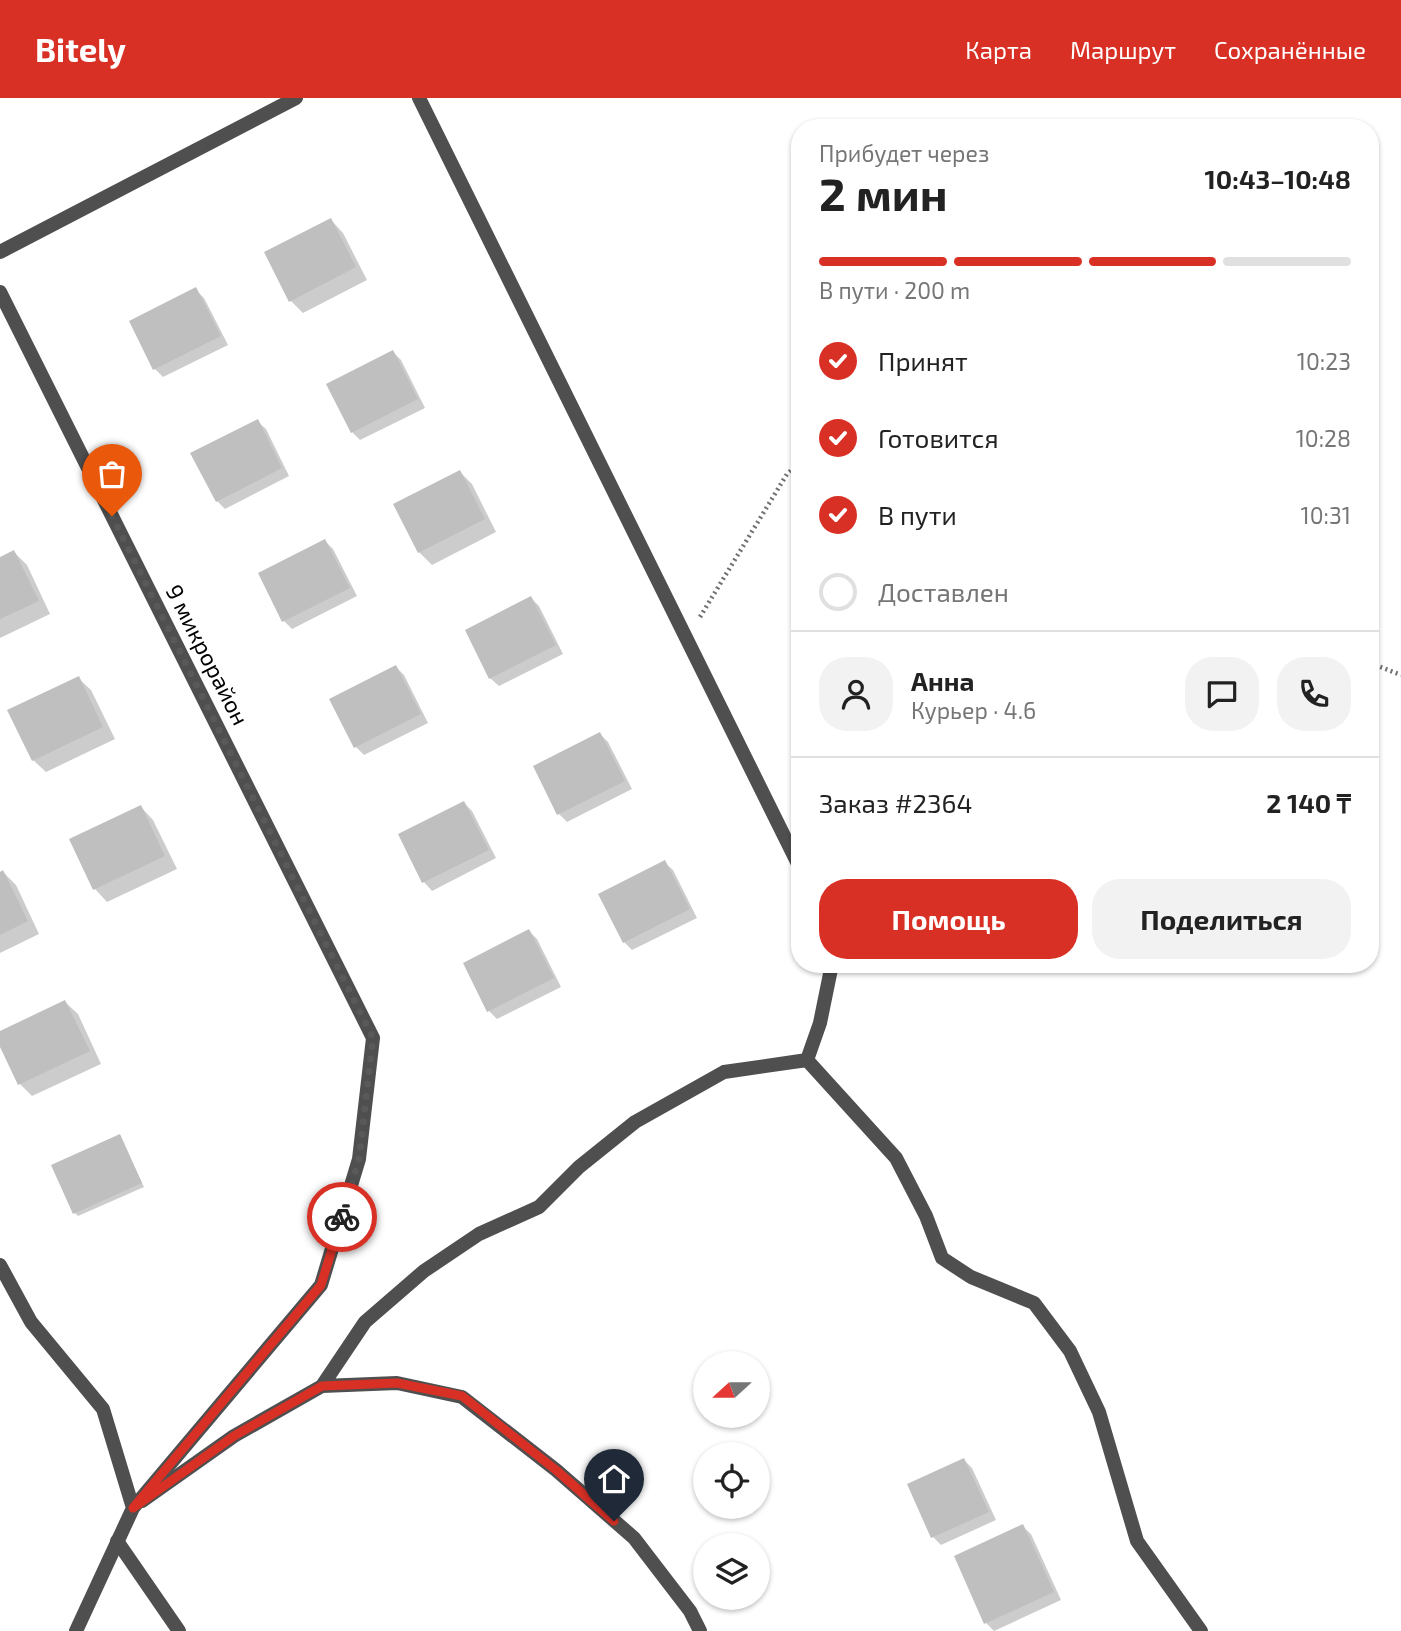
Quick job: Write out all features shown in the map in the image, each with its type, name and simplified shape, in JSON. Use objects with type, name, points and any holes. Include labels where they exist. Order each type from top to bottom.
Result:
[{"type":"street","points":[[0,252],[296,98]]},
{"type":"street","points":[[419,98],[791,850]]},
{"type":"street","name":"9 микрорайон","points":[[0,292],[373,1038],[359,1159],[321,1285],[133,1508]]},
{"type":"street","points":[[807,1060],[820,1023],[830,973]]},
{"type":"street","points":[[76,1631],[133,1508],[234,1436],[322,1386],[365,1322],[424,1271],[480,1234],[539,1207],[579,1167],[635,1122],[724,1072],[807,1060]]},
{"type":"street","points":[[807,1060],[896,1158],[926,1216],[942,1258],[971,1277],[1034,1303],[1070,1351],[1099,1412],[1137,1541],[1201,1631]]},
{"type":"street","points":[[0,1265],[30,1322],[103,1409],[133,1508]]},
{"type":"street","points":[[322,1386],[397,1383],[462,1396],[556,1470],[634,1538],[690,1611],[699,1631]]},
{"type":"street","points":[[117,1541],[179,1631]]},
{"type":"path","points":[[686,639],[791,470]]},
{"type":"path","points":[[1379,666],[1401,675]]},
{"type":"building","points":[[331,218],[356,267],[289,302],[264,252]]},
{"type":"building","points":[[196,287],[221,336],[153,370],[129,321]]},
{"type":"building","points":[[393,350],[418,399],[351,433],[326,384]]},
{"type":"building","points":[[258,419],[282,468],[216,502],[190,453]]},
{"type":"building","points":[[460,470],[485,519],[418,553],[393,504]]},
{"type":"building","points":[[325,539],[350,588],[282,622],[258,573]]},
{"type":"building","points":[[14,550],[39,601],[0,619],[0,557]]},
{"type":"building","points":[[531,596],[556,645],[489,679],[465,630]]},
{"type":"building","points":[[396,665],[421,714],[354,748],[329,699]]},
{"type":"building","points":[[79,676],[103,727],[32,761],[7,710]]},
{"type":"building","points":[[600,732],[625,781],[557,815],[533,766]]},
{"type":"building","points":[[464,801],[489,850],[422,883],[398,834]]},
{"type":"building","points":[[141,805],[165,856],[93,890],[69,839]]},
{"type":"building","points":[[665,860],[690,909],[623,943],[598,894]]},
{"type":"building","points":[[3,870],[28,921],[0,935],[0,872]]},
{"type":"building","points":[[529,929],[554,978],[487,1012],[463,963]]},
{"type":"building","points":[[65,1000],[90,1051],[18,1085],[0,1047],[0,1031]]},
{"type":"building","points":[[120,1134],[142,1183],[73,1214],[51,1165]]},
{"type":"building","points":[[964,1458],[989,1512],[931,1538],[907,1484]]},
{"type":"building","points":[[1023,1524],[1054,1592],[984,1624],[954,1556]]},
{"type":"way so far","points":[[112,516],[373,1038],[359,1159],[342,1217]]},
{"type":"route","points":[[342,1217],[321,1285],[133,1508],[234,1436],[322,1386],[397,1383],[462,1396],[556,1470],[614,1521]]}]
